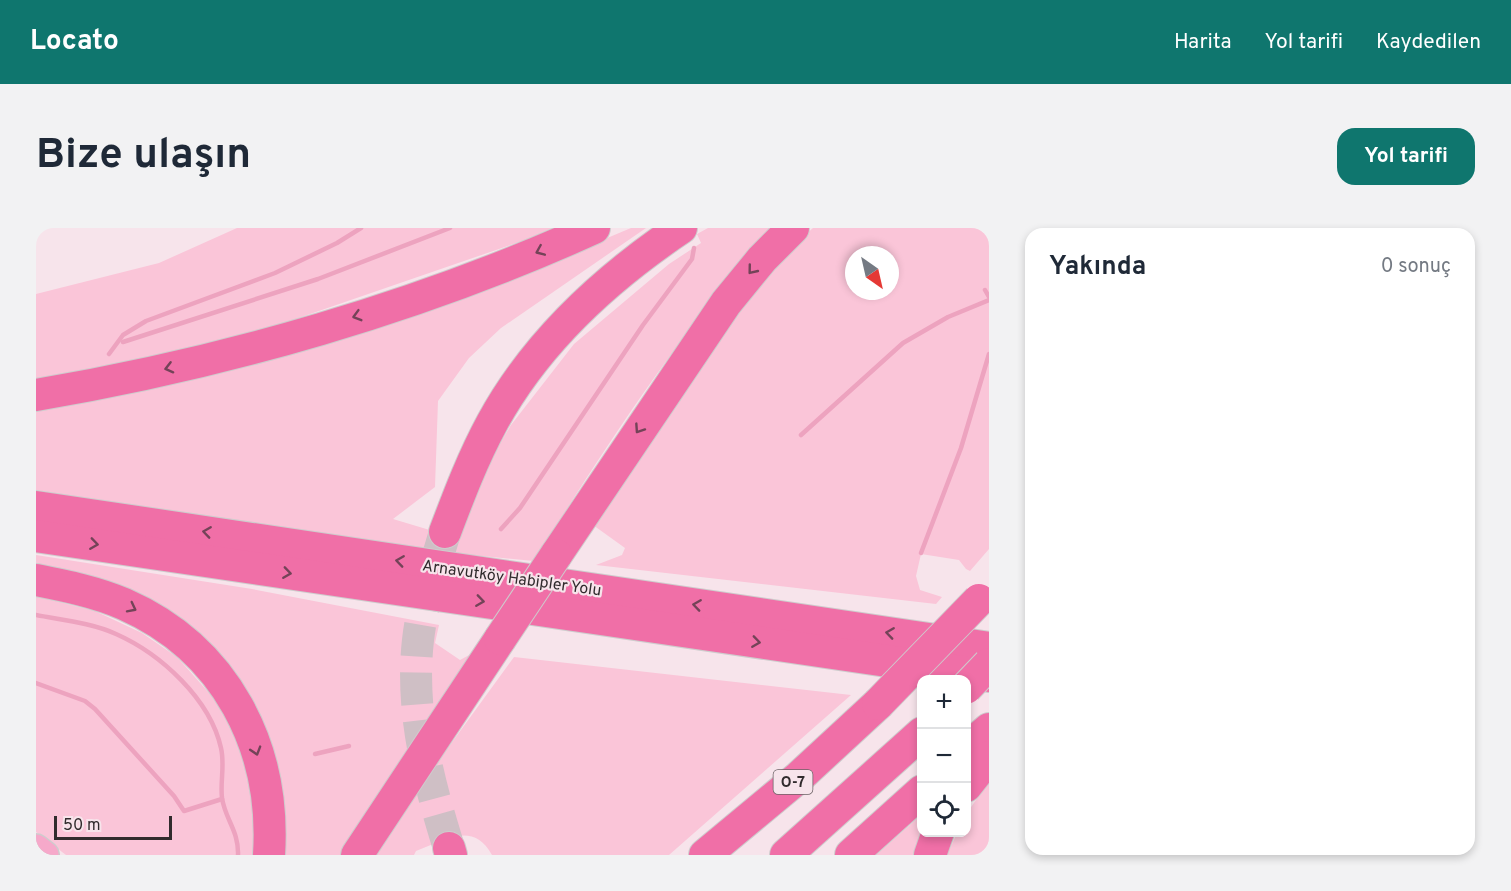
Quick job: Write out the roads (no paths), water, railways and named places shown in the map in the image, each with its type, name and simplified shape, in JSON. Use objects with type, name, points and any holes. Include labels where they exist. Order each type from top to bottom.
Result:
[{"type":"highway","points":[[36,395],[157,371],[254,347],[404,302],[526,257],[594,228]]},
{"type":"highway","points":[[445,532],[475,456],[493,421],[520,378],[561,327],[591,297],[620,272],[681,228]]},
{"type":"highway","points":[[357,855],[726,303],[762,259],[793,228]]},
{"type":"highway","name":"Arnavutköy Habipler Yolu","points":[[36,507],[989,648]]},
{"type":"highway","name":"Arnavutköy Habipler Yolu","points":[[36,536],[932,675]]},
{"type":"highway","points":[[36,580],[91,592],[124,604],[175,634],[214,672],[237,705],[254,743],[268,792],[269,855]]},
{"type":"highway","name":"O-7","points":[[705,855],[799,777],[878,704],[984,594]]},
{"type":"highway","points":[[966,675],[989,664]]},
{"type":"highway","name":"Arnavutköy Habipler Yolu","points":[[971,678],[989,676]]},
{"type":"highway","points":[[971,682],[989,687]]},
{"type":"highway","points":[[971,745],[989,729]]},
{"type":"highway","points":[[786,855],[917,737]]},
{"type":"highway","points":[[969,783],[989,757]]},
{"type":"highway","points":[[851,855],[917,795]]},
{"type":"highway","points":[[930,855],[936,837]]},
{"type":"main road","points":[[36,848],[45,855]]},
{"type":"waterway","points":[[109,354],[123,335],[146,321],[275,273],[337,243],[361,228]]},
{"type":"waterway","points":[[123,342],[318,279],[450,228]]},
{"type":"waterway","points":[[501,529],[520,508],[643,325],[692,259],[694,248]]},
{"type":"waterway","points":[[985,290],[989,297]]},
{"type":"waterway","points":[[801,435],[903,343],[948,317],[989,300]]},
{"type":"waterway","points":[[921,553],[961,448],[989,354]]},
{"type":"waterway","points":[[36,615],[87,624],[116,634],[150,653],[181,680],[195,696],[206,712],[221,748],[222,798],[236,839],[238,855]]},
{"type":"waterway","points":[[36,683],[85,701],[95,709],[174,796],[184,811],[222,799]]},
{"type":"waterway","points":[[315,754],[349,746]]},
{"type":"tunnel","points":[[445,532],[422,613],[416,667],[423,746],[434,797],[449,848]]}]
